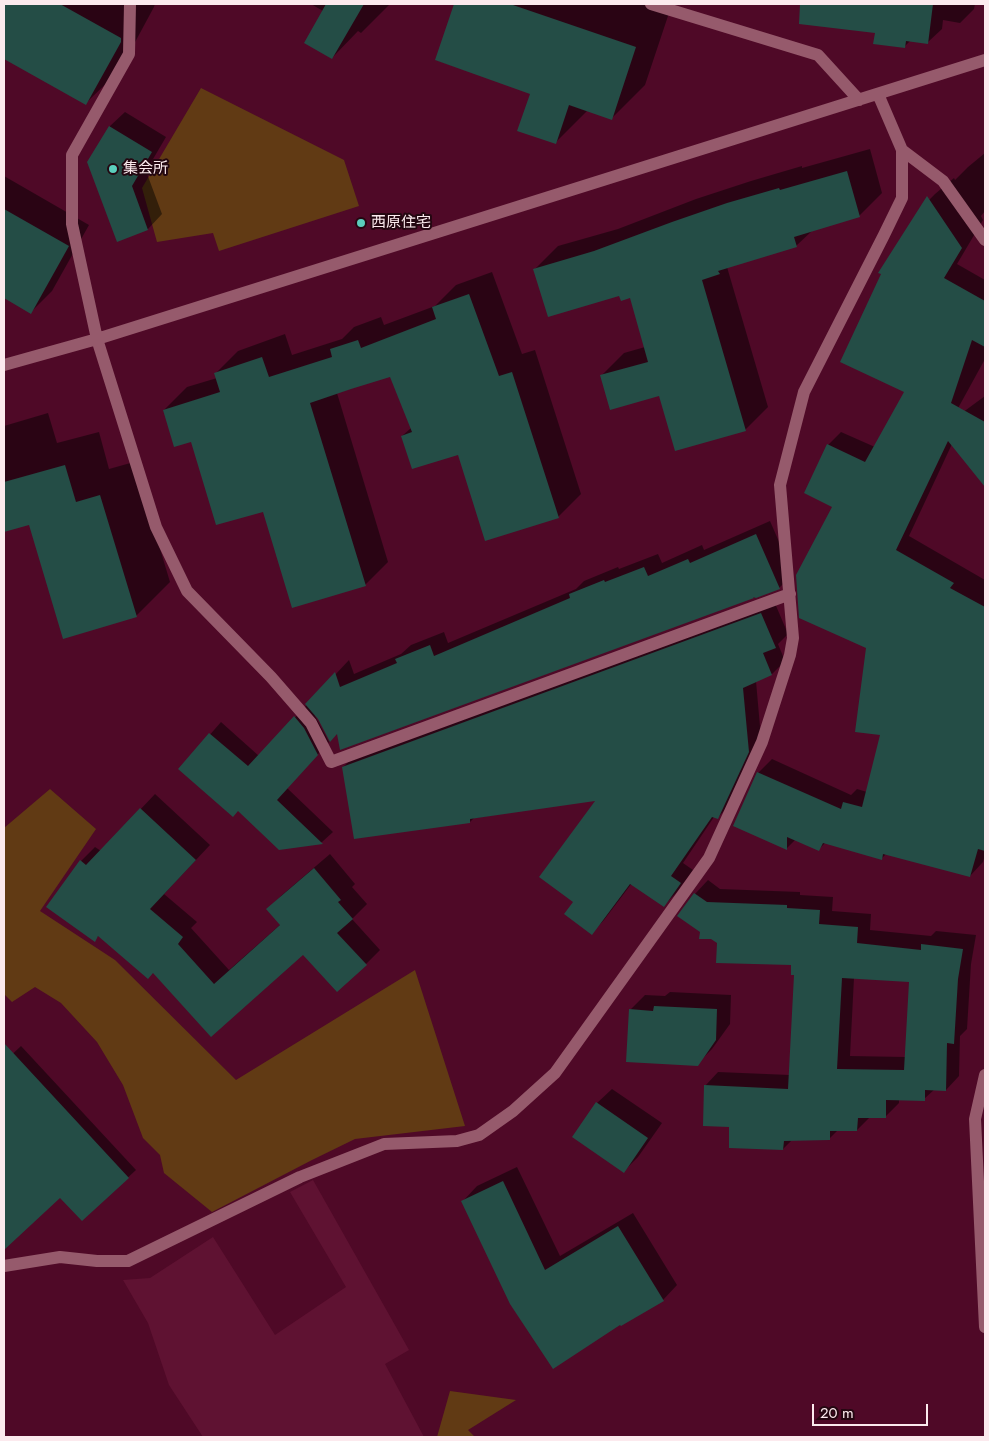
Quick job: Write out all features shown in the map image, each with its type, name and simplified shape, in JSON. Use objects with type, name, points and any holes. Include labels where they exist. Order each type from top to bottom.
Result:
[{"type":"street","points":[[130,4],[129,54],[72,155],[72,224],[97,339],[156,527],[187,591],[271,677],[310,723],[331,762],[790,594]]},
{"type":"street","points":[[651,4],[818,55],[858,100]]},
{"type":"street","points":[[4,365],[97,339],[985,60]]},
{"type":"street","points":[[4,1266],[60,1257],[97,1261],[128,1261],[300,1177],[384,1144],[457,1141],[479,1135],[513,1111],[555,1073],[709,858],[762,742],[790,655],[793,638],[780,485],[804,392],[902,198],[902,150],[878,94]]},
{"type":"street","points":[[902,150],[943,182],[985,240]]},
{"type":"street","points":[[985,1075],[975,1118],[985,1327]]},
{"type":"shaded area","points":[[201,88],[344,160],[359,206],[219,251],[213,233],[157,242],[142,188]]},
{"type":"shaded area","points":[[50,789],[96,829],[40,911],[115,960],[236,1080],[415,970],[465,1126],[355,1139],[212,1212],[164,1173],[160,1155],[143,1138],[123,1085],[97,1042],[61,1003],[35,987],[12,1002],[4,994],[4,828]]},
{"type":"shaded area","points":[[313,1180],[409,1350],[385,1364],[424,1437],[203,1437],[169,1385],[148,1323],[123,1280],[150,1278],[213,1237],[275,1335],[346,1287],[290,1192]]},
{"type":"shaded area","points":[[450,1391],[516,1400],[468,1430],[475,1437],[437,1437]]},
{"type":"building","points":[[4,4],[60,4],[121,38],[121,42],[86,105],[4,59]]},
{"type":"building","points":[[326,4],[364,4],[332,59],[304,43]]},
{"type":"building","points":[[454,4],[510,4],[636,47],[612,120],[569,105],[556,144],[517,131],[530,94],[435,60]]},
{"type":"building","points":[[800,4],[933,4],[928,44],[906,41],[905,48],[873,44],[875,33],[799,24]]},
{"type":"building","name":"集会所","points":[[109,126],[152,152],[132,186],[148,230],[117,242],[87,162]]},
{"type":"building","points":[[847,171],[860,217],[794,237],[797,247],[718,271],[720,274],[702,280],[746,431],[675,451],[659,396],[610,410],[600,375],[648,362],[630,298],[621,301],[619,296],[548,317],[533,269],[594,251],[727,203]]},
{"type":"building","points":[[927,196],[962,248],[944,278],[985,301],[985,347],[972,340],[951,403],[985,422],[985,487],[948,441],[896,550],[954,583],[950,588],[985,607],[985,851],[978,849],[970,877],[883,854],[882,860],[823,843],[819,851],[787,837],[787,850],[733,826],[757,772],[841,809],[843,802],[862,807],[880,735],[855,732],[866,648],[799,618],[796,575],[832,507],[804,493],[827,444],[865,462],[904,392],[840,362],[881,274],[878,273]]},
{"type":"building","points":[[4,209],[69,246],[31,314],[4,298]]},
{"type":"building","points":[[469,294],[499,376],[512,372],[559,518],[485,541],[458,455],[412,469],[401,436],[412,432],[390,377],[351,389],[310,403],[366,586],[292,608],[263,512],[216,525],[191,442],[174,447],[163,410],[220,392],[214,373],[262,357],[269,377],[332,357],[330,349],[358,340],[361,348],[436,319],[432,307]]},
{"type":"building","points":[[65,465],[76,502],[100,495],[137,617],[63,639],[29,525],[4,532],[4,482]]},
{"type":"building","points":[[756,534],[780,589],[756,598],[753,597],[340,750],[337,734],[330,742],[318,719],[305,704],[335,672],[340,687],[397,663],[395,659],[430,645],[434,656],[570,598],[569,594],[604,580],[605,582],[644,567],[648,576],[688,559],[690,563]]},
{"type":"building","points":[[761,613],[776,648],[763,653],[772,675],[743,688],[749,752],[718,819],[712,817],[671,876],[681,883],[664,907],[630,884],[592,935],[564,914],[573,902],[539,877],[595,801],[470,819],[470,823],[354,839],[342,767]]},
{"type":"building","points":[[294,716],[304,728],[318,755],[277,800],[323,844],[279,850],[238,811],[233,817],[178,769],[209,733],[248,766]]},
{"type":"building","points":[[140,808],[196,860],[150,909],[183,937],[178,944],[214,984],[280,925],[266,909],[314,868],[341,900],[338,902],[353,919],[337,933],[367,965],[337,992],[303,955],[211,1037],[153,973],[148,979],[98,936],[95,942],[46,907],[80,860],[86,865]]},
{"type":"building","points":[[694,893],[707,902],[787,905],[787,908],[820,910],[819,924],[858,927],[857,943],[921,950],[921,944],[963,949],[958,979],[954,1044],[947,1043],[946,1091],[925,1090],[925,1101],[886,1100],[886,1118],[858,1118],[857,1131],[830,1131],[830,1140],[784,1141],[783,1150],[729,1148],[729,1127],[703,1126],[704,1085],[788,1089],[794,975],[791,975],[791,965],[716,963],[717,943],[711,939],[699,939],[700,932],[677,916]],"holes":[[[842,978],[909,982],[904,1070],[837,1069]]]},
{"type":"building","points":[[654,1006],[717,1009],[716,1040],[698,1066],[626,1062],[629,1009],[653,1011]]},
{"type":"building","points":[[4,1043],[129,1178],[82,1221],[60,1198],[4,1250]]},
{"type":"building","points":[[596,1102],[648,1138],[624,1173],[572,1137]]},
{"type":"building","points":[[503,1181],[545,1270],[618,1226],[664,1301],[620,1325],[553,1369],[510,1304],[461,1201]]},
{"type":"place","name":"集会所","points":[[113,169]]},
{"type":"place","name":"西原住宅","points":[[361,223]]}]
